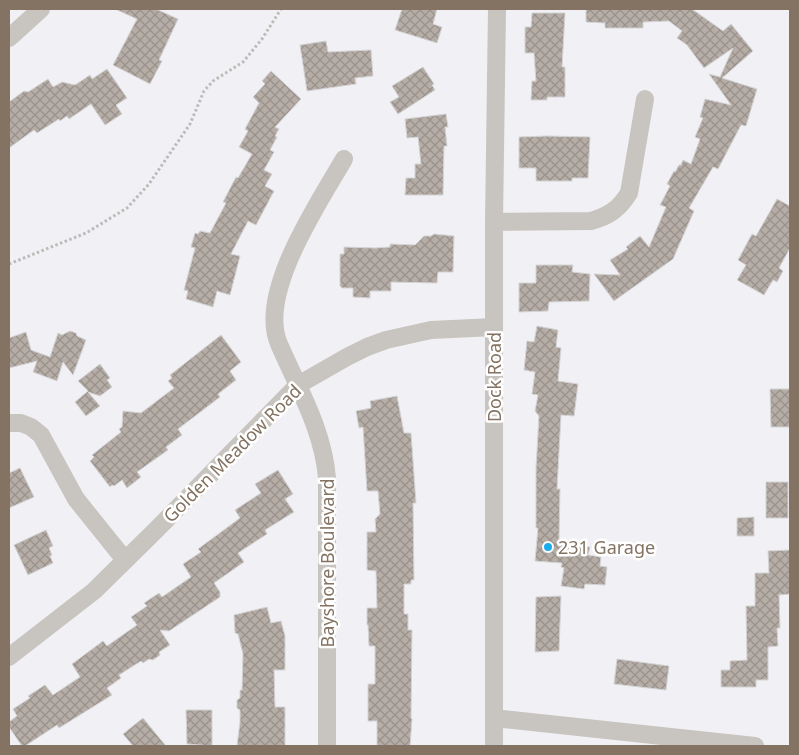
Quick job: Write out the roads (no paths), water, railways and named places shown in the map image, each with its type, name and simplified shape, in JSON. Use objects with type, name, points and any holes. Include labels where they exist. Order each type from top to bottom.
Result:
[{"type":"street","points":[[9,38],[41,9]]},
{"type":"street","name":"Dock Road","points":[[494,746],[494,222],[497,9]]},
{"type":"street","points":[[494,222],[591,222],[615,211],[629,193],[645,99]]},
{"type":"street","name":"Bayshore Boulevard","points":[[327,746],[326,460],[314,423],[278,342],[274,324],[275,304],[280,282],[302,234],[344,159]]},
{"type":"street","name":"Golden Meadow Road","points":[[9,657],[94,591],[298,385],[346,357],[386,340],[431,330],[494,327]]},
{"type":"street","points":[[9,423],[26,425],[41,435],[76,498],[125,560]]},
{"type":"street","points":[[494,718],[755,746]]},
{"type":"place","name":"231 Garage","points":[[548,547]]}]
